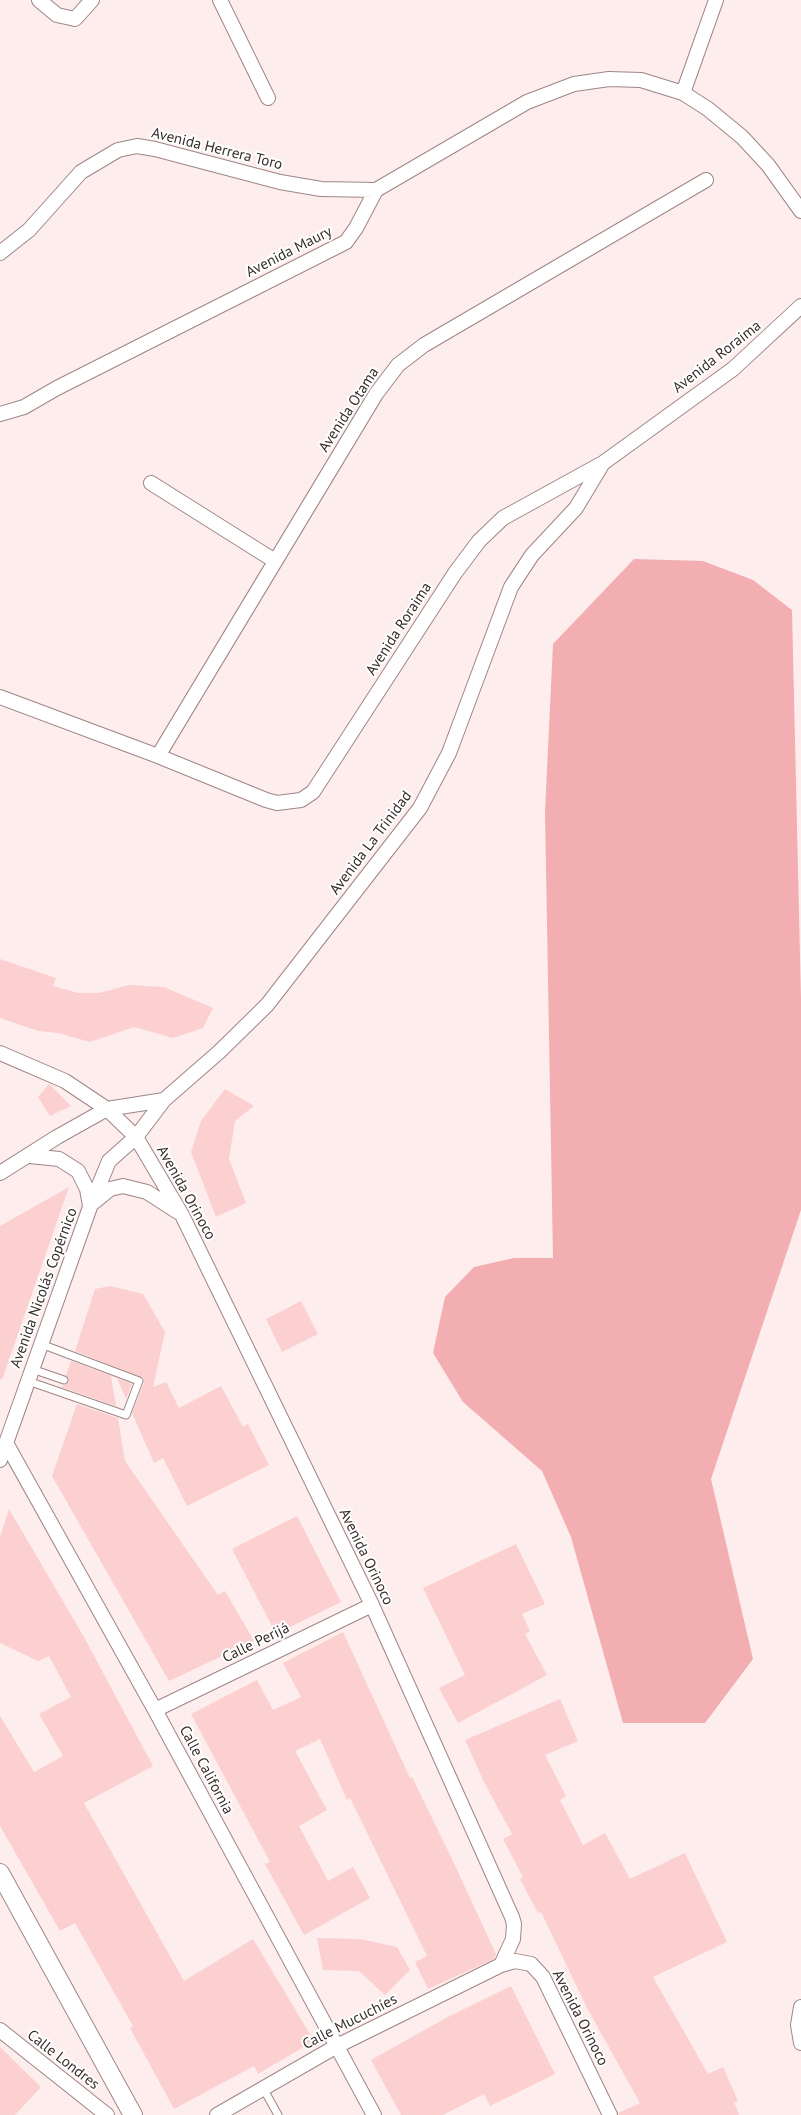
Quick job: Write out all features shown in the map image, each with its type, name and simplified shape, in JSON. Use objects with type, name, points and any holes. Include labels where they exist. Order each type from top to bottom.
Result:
[{"type":"street","points":[[39,0],[58,15],[75,19],[92,0]]},
{"type":"street","points":[[220,0],[268,98]]},
{"type":"street","points":[[683,93],[716,0]]},
{"type":"street","points":[[376,190],[527,102],[574,84],[609,79],[641,80],[683,93],[708,109],[742,137],[768,166],[801,211]]},
{"type":"street","name":"Avenida Herrera Toro","points":[[0,253],[28,230],[81,172],[118,150],[137,146],[155,148],[280,182],[321,189],[376,190]]},
{"type":"street","name":"Avenida Otama","points":[[158,756],[376,394],[398,365],[424,345],[706,180]]},
{"type":"street","name":"Avenida Maury","points":[[0,414],[24,407],[57,388],[346,242],[356,228],[376,190]]},
{"type":"street","name":"Avenida Roraima","points":[[0,697],[158,756],[266,800],[277,803],[290,803],[301,800],[312,792],[455,573],[478,541],[503,518],[603,462],[733,369],[801,306]]},
{"type":"street","name":"Avenida La Trinidad","points":[[136,1137],[164,1100],[219,1052],[267,1005],[420,808],[449,752],[512,587],[532,555],[576,508],[603,462]]},
{"type":"street","points":[[151,483],[275,562]]},
{"type":"street","name":"Avenida Orinoco","points":[[0,1053],[65,1081],[107,1109],[136,1137],[182,1215],[372,1605],[514,1924],[511,1946],[501,1964]]},
{"type":"street","points":[[0,1173],[30,1156],[57,1137],[107,1109],[164,1100]]},
{"type":"street","name":"Avenida Nicolás Copérnico","points":[[0,1460],[90,1207],[109,1161],[136,1137]]},
{"type":"street","points":[[30,1156],[59,1159],[78,1171],[88,1189],[90,1207]]},
{"type":"street","points":[[90,1207],[100,1195],[110,1189],[124,1186],[147,1192],[182,1215]]},
{"type":"street","name":"Calle California","points":[[6,1443],[155,1710],[374,2115]]},
{"type":"street","name":"Calle Perijá","points":[[155,1710],[372,1605]]},
{"type":"street","points":[[0,1873],[134,2115]]},
{"type":"street","name":"Avenida Orinoco","points":[[501,1964],[515,1961],[530,1964],[543,1977],[610,2115]]},
{"type":"street","name":"Calle Mucuchíes","points":[[217,2115],[337,2046],[501,1964]]},
{"type":"street","points":[[801,2007],[798,2025],[801,2043]]},
{"type":"street","name":"Calle Londres","points":[[0,2030],[108,2115]]},
{"type":"lane","points":[[30,1375],[126,1415],[139,1381],[41,1344]]},
{"type":"lane","points":[[30,1375],[64,1380]]},
{"type":"lane","points":[[262,2088],[278,2115]]},
{"type":"shaded area","points":[[634,559],[703,561],[753,580],[792,610],[801,1000],[801,1210],[711,1479],[753,1659],[705,1723],[623,1723],[571,1537],[542,1471],[463,1402],[433,1353],[445,1297],[474,1267],[514,1258],[553,1258],[545,812],[553,644]]},
{"type":"building","points":[[0,959],[56,978],[53,986],[78,993],[99,993],[129,985],[164,987],[213,1008],[203,1028],[173,1038],[134,1027],[90,1042],[58,1033],[38,1031],[0,1018]]},
{"type":"building","points":[[49,1084],[71,1106],[50,1116],[38,1097]]},
{"type":"building","points":[[225,1089],[254,1106],[235,1121],[229,1159],[246,1203],[216,1217],[191,1152],[201,1121]]},
{"type":"building","points":[[69,1187],[2,1380],[0,1379],[0,1226]]},
{"type":"building","points":[[110,1286],[143,1294],[165,1332],[153,1387],[166,1382],[179,1408],[221,1386],[243,1427],[248,1424],[269,1465],[187,1506],[163,1458],[154,1463],[132,1413],[144,1383],[143,1378],[75,1351],[95,1289]]},
{"type":"building","points":[[301,1301],[318,1334],[282,1352],[266,1319]]},
{"type":"building","points":[[71,1361],[111,1376],[116,1406],[61,1387],[69,1382],[66,1375]]},
{"type":"building","points":[[117,1378],[132,1384],[126,1399]]},
{"type":"building","points":[[77,1404],[118,1418],[125,1461],[218,1595],[225,1591],[254,1641],[169,1681],[52,1476]]},
{"type":"building","points":[[9,1509],[84,1637],[153,1766],[84,1803],[184,1981],[253,1939],[314,2041],[258,2074],[254,2066],[174,2109],[130,2028],[133,2026],[75,1923],[60,1931],[0,1826],[0,1716],[34,1772],[63,1756],[39,1714],[71,1697],[49,1656],[38,1661],[0,1643],[0,1537]]},
{"type":"building","points":[[297,1516],[341,1602],[276,1634],[232,1549]]},
{"type":"building","points":[[516,1544],[545,1604],[522,1614],[530,1631],[525,1634],[547,1675],[458,1723],[439,1688],[465,1675],[423,1588]]},
{"type":"building","points":[[343,1632],[410,1778],[412,1777],[496,1954],[494,1959],[428,1989],[415,1962],[427,1956],[350,1798],[347,1800],[320,1739],[295,1751],[327,1810],[299,1826],[328,1881],[353,1867],[370,1898],[304,1935],[265,1864],[270,1862],[191,1714],[257,1680],[273,1710],[301,1697],[283,1663]]},
{"type":"building","points":[[560,1699],[578,1741],[545,1755],[566,1796],[560,1800],[583,1845],[605,1833],[630,1879],[685,1853],[727,1942],[653,1977],[708,2074],[723,2067],[738,2101],[734,2102],[739,2115],[619,2115],[618,2113],[640,2103],[587,2008],[541,1912],[538,1913],[520,1879],[523,1877],[503,1839],[512,1834],[484,1782],[465,1740]]},
{"type":"building","points":[[317,1938],[360,1939],[397,1947],[410,1970],[385,1995],[359,1971],[323,1970]]},
{"type":"building","points":[[511,1986],[555,2074],[490,2106],[484,2094],[443,2115],[401,2115],[371,2060],[446,2018]]},
{"type":"building","points":[[0,2047],[41,2087],[15,2115],[0,2115]]}]
